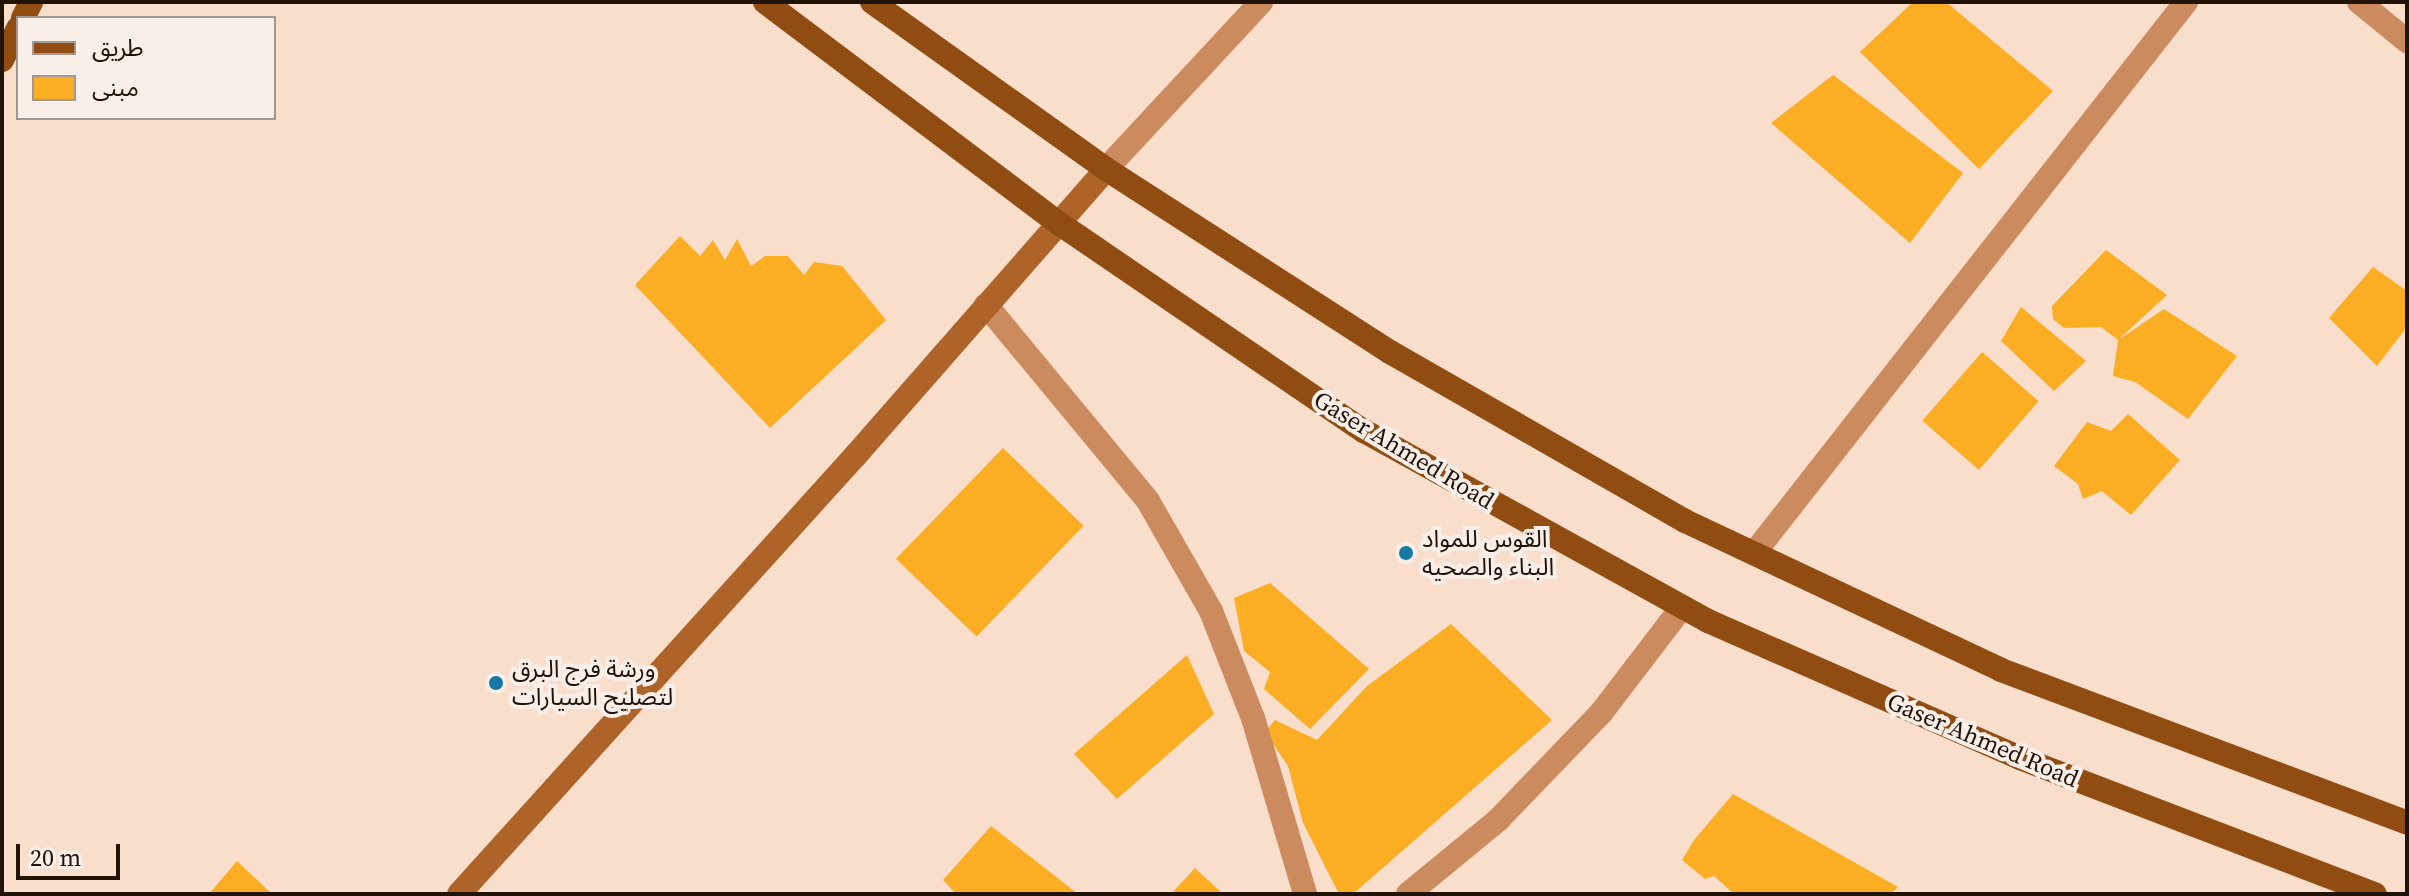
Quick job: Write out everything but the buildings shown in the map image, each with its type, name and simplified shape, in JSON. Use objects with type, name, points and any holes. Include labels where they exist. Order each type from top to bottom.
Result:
[{"type":"main road","name":"Gaser Ahmed Road","points":[[765,2],[1060,224],[1364,431],[1682,607],[2020,758],[2375,894]]},
{"type":"main road","points":[[872,2],[1106,169],[1390,352],[1685,521],[2001,670],[2407,823]]},
{"type":"main road","points":[[2,60],[16,32]]},
{"type":"street","points":[[459,894],[856,455],[1106,169],[1261,2]]},
{"type":"street","points":[[1755,552],[2186,2]]},
{"type":"street","points":[[2359,2],[2407,41]]},
{"type":"street","points":[[986,305],[1148,501],[1211,611],[1253,718],[1305,894]]},
{"type":"street","points":[[1408,894],[1498,820],[1601,713],[1682,607]]},
{"type":"place","name":"القوس للمواد البناء والصحيه","points":[[1406,553]]},
{"type":"place","name":"ورشة فرج البرق لتصليح السيارات","points":[[496,683]]}]
